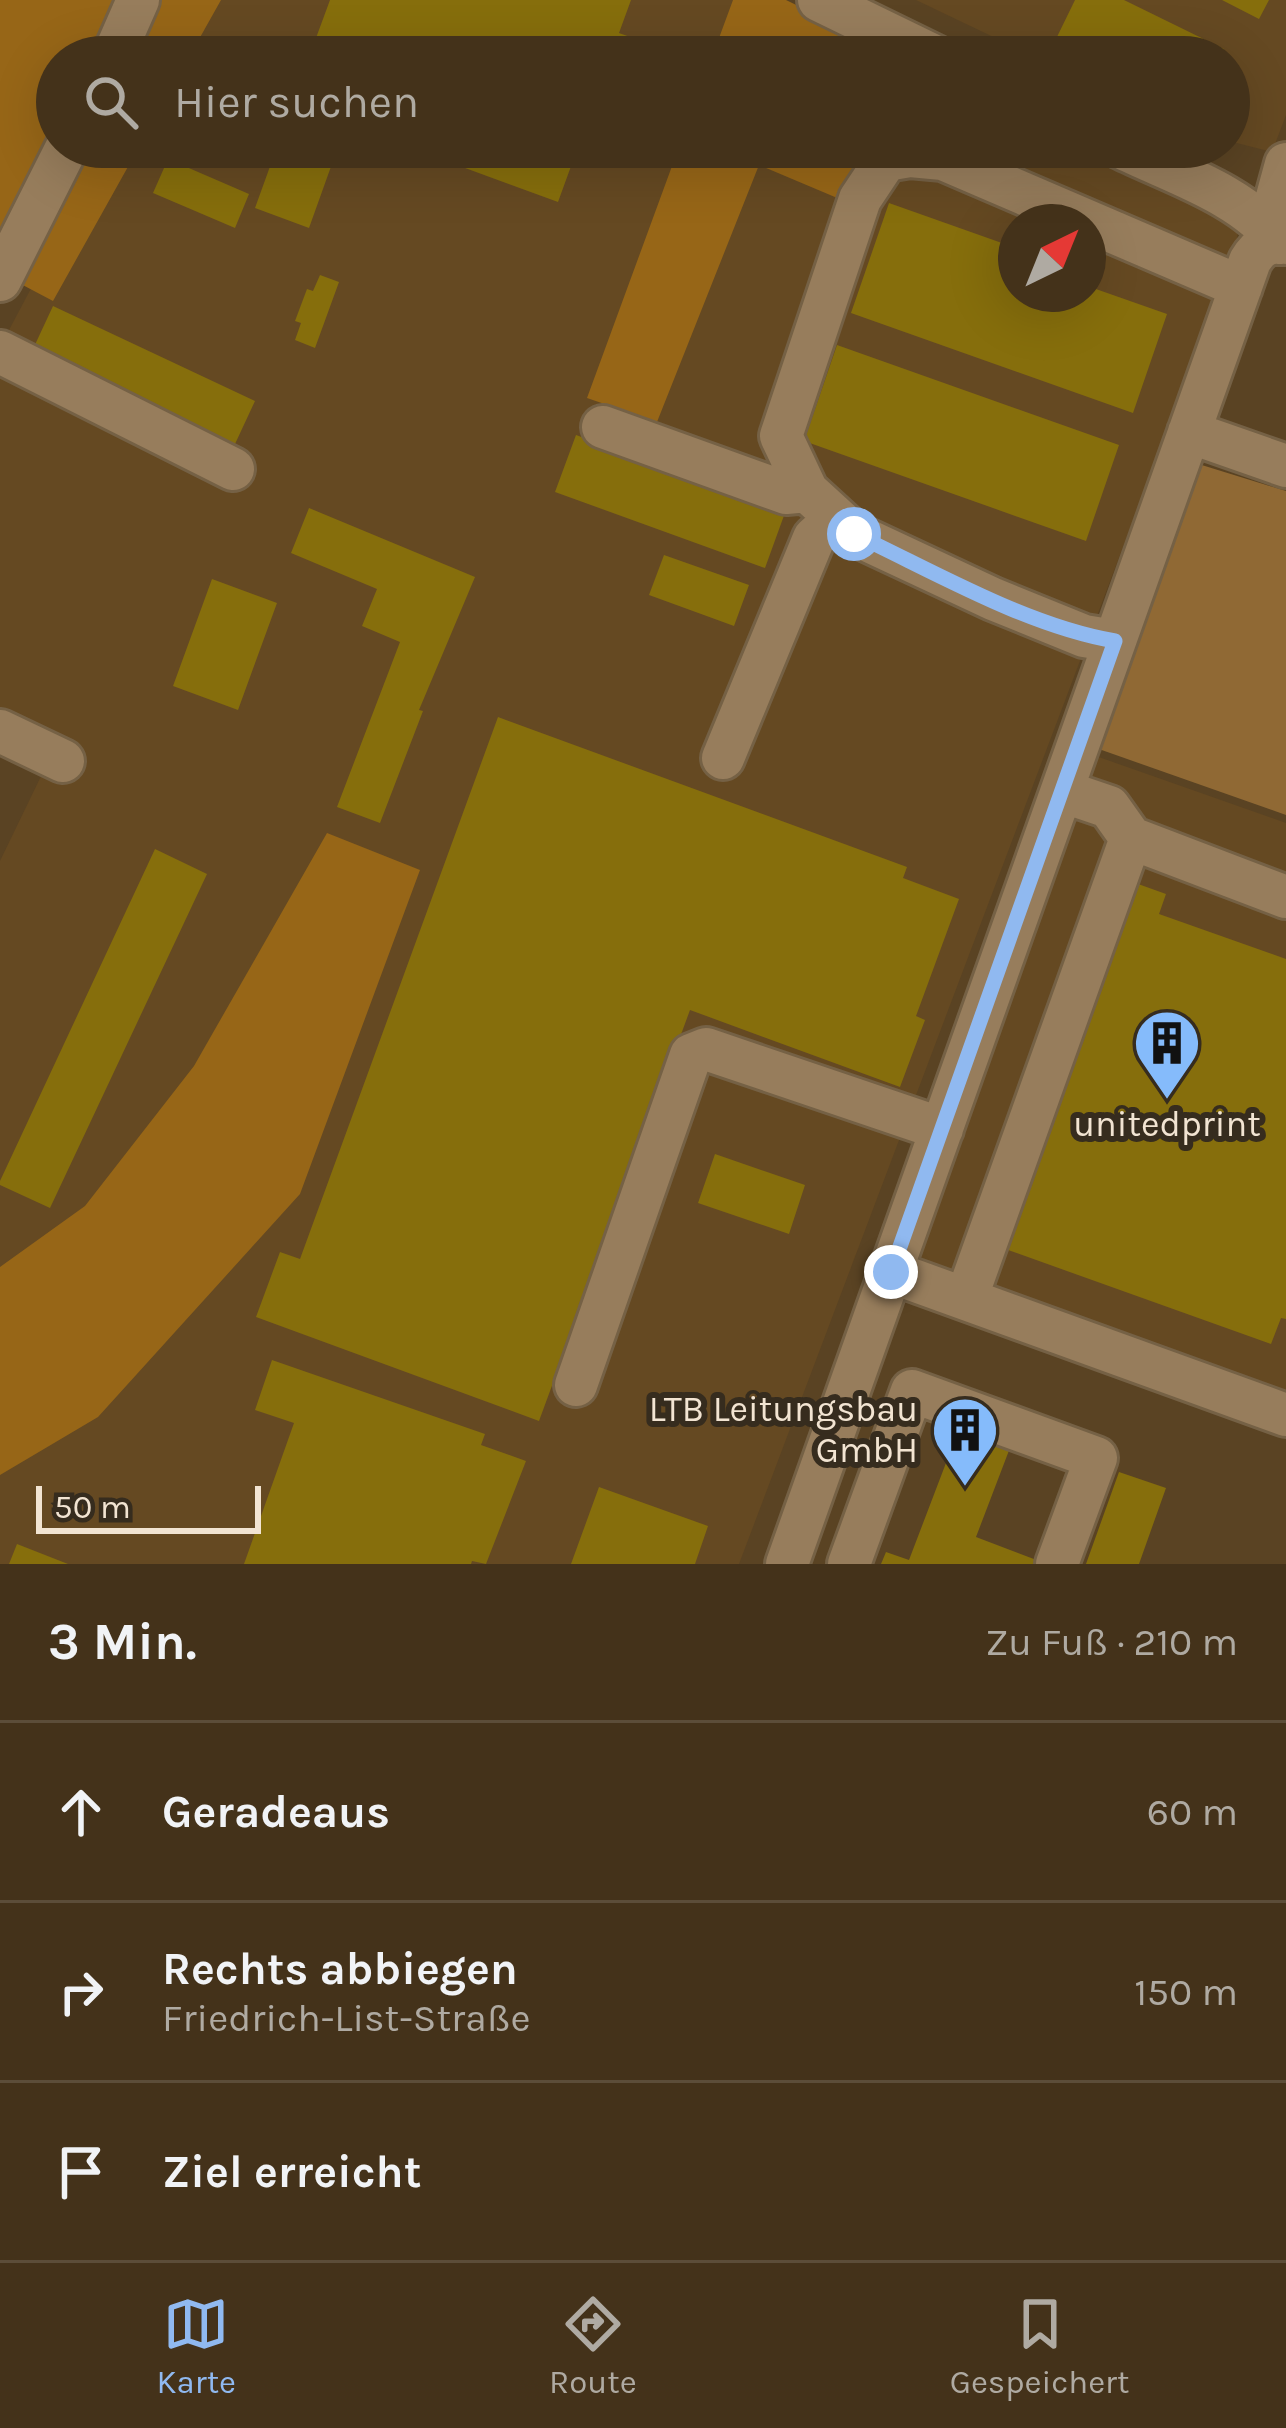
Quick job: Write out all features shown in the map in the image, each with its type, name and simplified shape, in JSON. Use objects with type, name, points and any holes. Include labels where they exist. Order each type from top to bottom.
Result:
[{"type":"street","points":[[122,36],[138,0]]},
{"type":"street","points":[[820,0],[893,36]]},
{"type":"street","points":[[1283,243],[1274,208],[1286,164]]},
{"type":"street","points":[[0,280],[56,168]]},
{"type":"street","points":[[881,168],[860,199],[781,436],[821,505],[854,534],[993,599],[1084,636],[1115,641]]},
{"type":"street","points":[[964,168],[1241,286]]},
{"type":"street","points":[[1163,168],[1237,204],[1283,243]]},
{"type":"street","points":[[787,1564],[1241,286],[1258,248],[1283,243]]},
{"type":"street","points":[[0,352],[232,469]]},
{"type":"street","points":[[603,427],[821,505]]},
{"type":"street","points":[[1189,432],[1286,466]]},
{"type":"street","points":[[723,758],[814,538],[821,505]]},
{"type":"street","points":[[0,731],[63,761]]},
{"type":"street","points":[[1062,791],[1109,807],[1131,838],[1286,897]]},
{"type":"street","points":[[967,1299],[1131,838]]},
{"type":"street","points":[[576,1384],[691,1055],[706,1049],[942,1129]]},
{"type":"street","points":[[891,1272],[1286,1415]]},
{"type":"street","points":[[849,1564],[912,1391],[1096,1457],[1057,1564]]},
{"type":"shaded area","points":[[0,0],[221,0],[201,36],[36,36],[36,168],[127,168],[53,301],[0,273]]},
{"type":"shaded area","points":[[184,0],[771,0],[845,36],[164,36]]},
{"type":"shaded area","points":[[733,0],[786,0],[860,36],[720,36]]},
{"type":"shaded area","points":[[916,0],[1286,0],[1286,115],[1272,152],[1250,146],[1250,36],[991,36]]},
{"type":"shaded area","points":[[95,168],[1127,168],[1238,212],[1237,245],[739,1564],[0,1564],[0,861],[45,768],[0,750],[0,347]]},
{"type":"shaded area","points":[[671,168],[758,168],[657,422],[587,398]]},
{"type":"shaded area","points":[[766,168],[855,168],[842,200]]},
{"type":"shaded area","points":[[1192,462],[1286,491],[1286,815],[1096,748]]},
{"type":"shaded area","points":[[1093,755],[1286,823],[1286,1399],[915,1261]]},
{"type":"shaded area","points":[[327,833],[420,870],[300,1194],[98,1417],[0,1475],[0,1267],[85,1206],[194,1066]]},
{"type":"building","points":[[330,0],[631,0],[619,33],[627,36],[317,36]]},
{"type":"building","points":[[1075,0],[1124,0],[1197,36],[1057,36]]},
{"type":"building","points":[[1222,0],[1269,0],[1259,19]]},
{"type":"building","points":[[164,168],[189,168],[249,194],[235,228],[153,193]]},
{"type":"building","points":[[269,168],[330,168],[309,228],[255,208]]},
{"type":"building","points":[[465,168],[570,168],[558,202]]},
{"type":"building","points":[[889,203],[998,242],[998,312],[1106,312],[1106,293],[1167,314],[1133,413],[851,313]]},
{"type":"building","points":[[320,275],[339,282],[315,348],[295,340],[301,323],[295,321],[307,289],[313,291]]},
{"type":"building","points":[[53,306],[255,401],[235,444],[33,349]]},
{"type":"building","points":[[837,345],[1119,445],[1086,541],[804,441]]},
{"type":"building","points":[[576,435],[786,510],[765,568],[555,492]]},
{"type":"building","points":[[309,508],[475,577],[419,710],[423,711],[380,823],[337,807],[400,642],[362,626],[377,589],[291,553]]},
{"type":"building","points":[[664,555],[749,585],[734,626],[649,595]]},
{"type":"building","points":[[212,579],[277,603],[238,710],[173,686]]},
{"type":"building","points":[[498,717],[907,867],[903,878],[959,899],[916,1016],[925,1020],[900,1087],[690,1010],[539,1421],[256,1317],[280,1252],[300,1259]]},
{"type":"building","points":[[155,849],[207,874],[50,1208],[0,1181]]},
{"type":"building","name":"unitedprint","points":[[1127,880],[1166,894],[1159,914],[1286,959],[1286,1319],[1281,1318],[1271,1344],[997,1246]]},
{"type":"building","points":[[715,1154],[805,1185],[789,1234],[698,1203]]},
{"type":"building","points":[[272,1360],[485,1434],[481,1445],[526,1461],[486,1564],[244,1564],[294,1423],[255,1410]]},
{"type":"building","name":"LTB Leitungsbau GmbH","points":[[962,1421],[1013,1440],[976,1537],[1047,1564],[881,1564],[886,1552],[909,1560]]},
{"type":"building","points":[[1119,1472],[1166,1488],[1139,1564],[1086,1564]]},
{"type":"building","points":[[599,1487],[708,1526],[695,1564],[571,1564]]},
{"type":"building","points":[[17,1544],[68,1564],[9,1564]]},
{"type":"place","name":"unitedprint","points":[[1167,1102]]},
{"type":"place","name":"LTB Leitungsbau GmbH","points":[[965,1489]]},
{"type":"route","points":[[854,534],[993,599],[1084,636],[1115,641],[891,1272]]}]
